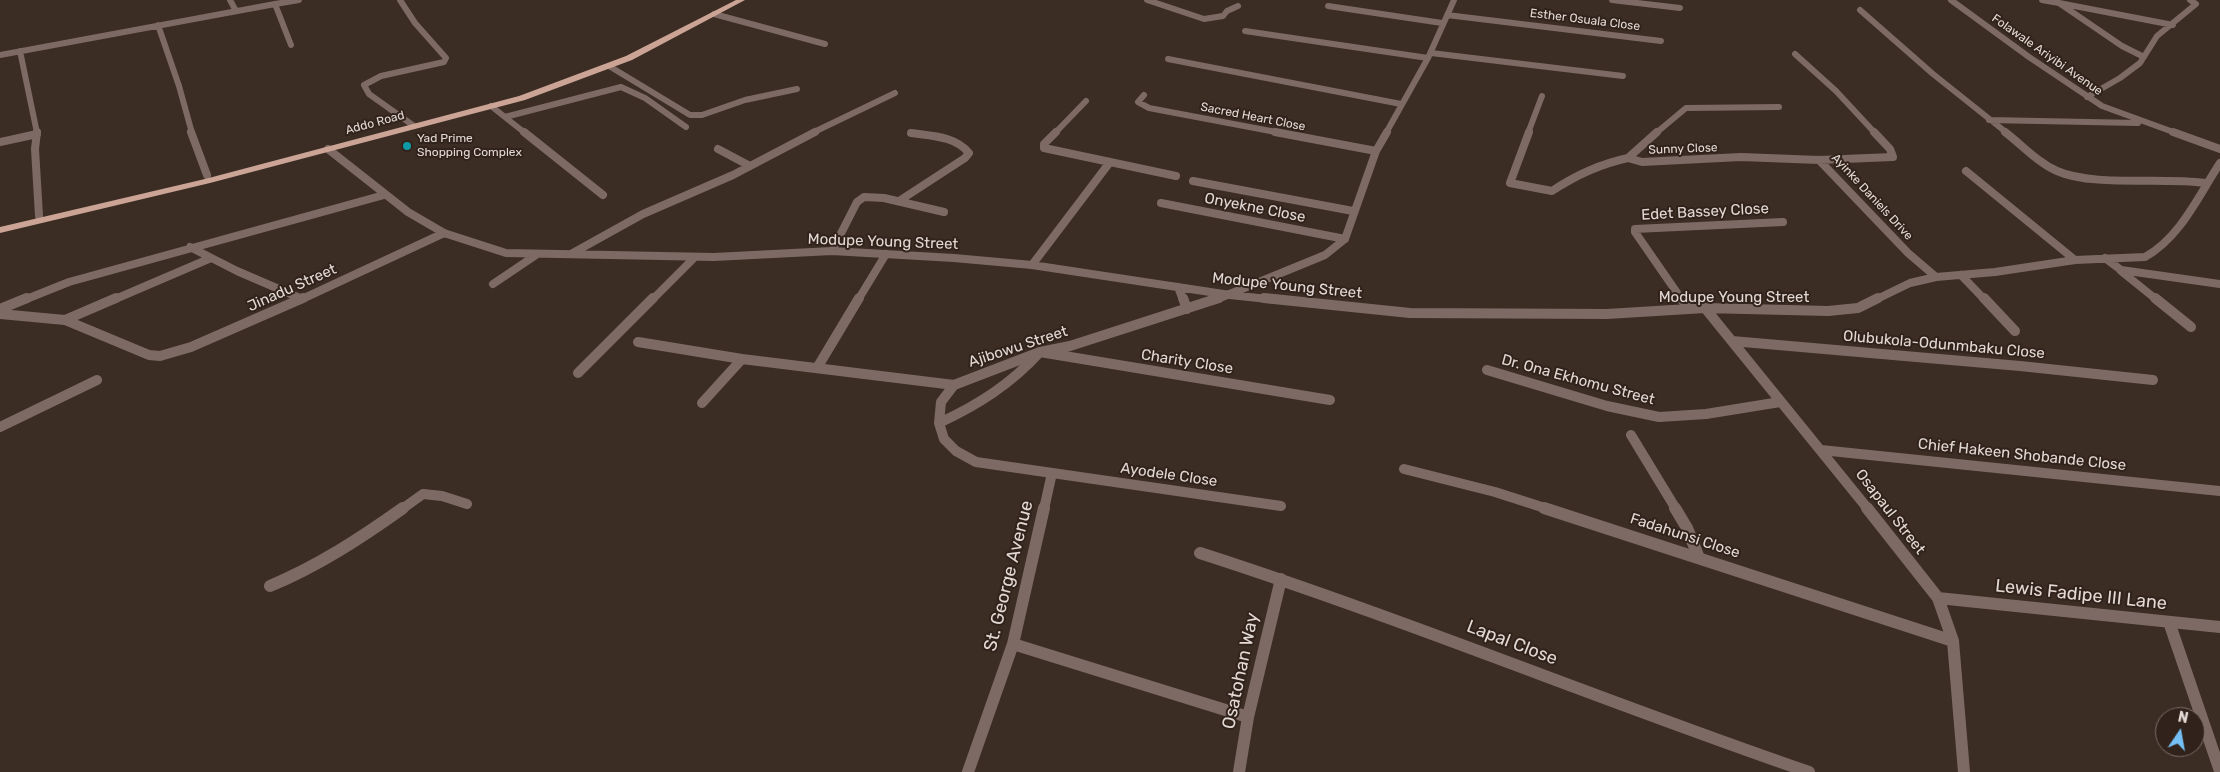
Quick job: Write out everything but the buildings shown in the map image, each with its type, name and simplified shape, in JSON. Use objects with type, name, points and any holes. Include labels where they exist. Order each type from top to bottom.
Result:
[{"type":"main road","name":"Addo Road","points":[[0,230],[190,185],[328,149],[521,92],[601,65],[730,0]]},
{"type":"main road","name":"Addo Road","points":[[0,224],[491,106],[544,90],[609,66],[741,0]]},
{"type":"street","points":[[230,0],[236,11]]},
{"type":"street","points":[[0,55],[299,0]]},
{"type":"street","points":[[400,0],[415,23],[446,58],[444,62],[433,66],[375,79],[364,85],[370,94],[412,124]]},
{"type":"street","points":[[1147,0],[1204,19],[1224,16],[1227,11],[1238,6]]},
{"type":"street","points":[[1345,239],[1376,151],[1430,56],[1442,23],[1454,0]]},
{"type":"street","points":[[1612,0],[1680,8]]},
{"type":"street","name":"Folawale Ariyibi Avenue","points":[[1951,0],[2087,97],[2114,112],[2220,149]]},
{"type":"street","points":[[2042,0],[2173,25]]},
{"type":"street","points":[[2087,97],[2120,78],[2140,63],[2146,51],[2158,36],[2173,25],[2195,1]]},
{"type":"street","points":[[2059,3],[2122,46],[2144,57]]},
{"type":"street","points":[[275,4],[291,45]]},
{"type":"street","points":[[1328,6],[1442,23]]},
{"type":"street","points":[[1860,10],[1914,59],[2046,165],[2066,174],[2084,177],[2187,180],[2205,183]]},
{"type":"street","points":[[714,14],[825,44]]},
{"type":"street","name":"Esther Osuala Close","points":[[1447,15],[1661,41]]},
{"type":"street","points":[[158,26],[179,86],[186,118],[208,175]]},
{"type":"street","points":[[1245,31],[1430,56],[1623,76]]},
{"type":"street","points":[[20,52],[36,134],[38,216]]},
{"type":"street","name":"Ayinke Daniels Drive","points":[[1795,54],[1836,91],[1890,149],[1894,156],[1887,159],[1843,157],[1819,160]]},
{"type":"street","points":[[1168,59],[1401,104]]},
{"type":"street","points":[[609,66],[690,115],[702,115],[745,100],[797,89]]},
{"type":"street","points":[[504,117],[621,87],[658,106],[686,127]]},
{"type":"street","points":[[570,254],[643,214],[692,194],[895,93]]},
{"type":"street","name":"Sacred Heart Close","points":[[1144,94],[1138,102],[1149,108],[1376,151]]},
{"type":"street","points":[[1542,96],[1510,183],[1552,191],[1574,176],[1606,163],[1628,158]]},
{"type":"street","points":[[1086,101],[1044,144],[1044,148],[1176,176]]},
{"type":"street","points":[[491,106],[603,195]]},
{"type":"street","name":"Sunny Close","points":[[1779,108],[1686,108],[1628,156],[1628,158],[1642,162],[1741,157],[1819,160]]},
{"type":"street","points":[[1989,120],[2150,124]]},
{"type":"street","points":[[899,201],[965,158],[969,153],[965,147],[955,142],[911,133]]},
{"type":"street","points":[[0,142],[36,134]]},
{"type":"street","name":"Modupe Young Street","points":[[328,149],[408,212],[444,233],[506,253],[695,257],[749,257],[832,251],[886,254],[1032,264],[1230,295],[1432,313],[1607,314],[1688,308],[1820,312],[1858,308],[1910,284],[1936,277],[1995,272],[2074,260],[2145,257],[2154,254],[2173,234],[2205,183],[2217,172],[2220,163]]},
{"type":"street","points":[[718,149],[750,166]]},
{"type":"street","name":"Ayinke Daniels Drive","points":[[1819,160],[1908,253],[1936,277]]},
{"type":"street","points":[[1032,264],[1110,162]]},
{"type":"street","points":[[1966,171],[2074,260]]},
{"type":"street","points":[[1194,180],[1354,211]]},
{"type":"street","points":[[0,309],[69,282],[190,247],[384,195]]},
{"type":"street","points":[[832,251],[861,199],[869,196],[944,212]]},
{"type":"street","name":"Onyekne Close","points":[[1161,203],[1345,239]]},
{"type":"street","name":"Edet Bassey Close","points":[[1688,308],[1657,267],[1635,232],[1636,229],[1783,222]]},
{"type":"street","name":"Jinadu Street","points":[[64,320],[149,355],[160,356],[191,347],[302,299],[444,233]]},
{"type":"street","name":"Ajibowu Street","points":[[939,423],[941,402],[954,385],[1040,352],[1070,346],[1230,295],[1324,255],[1345,239]]},
{"type":"street","points":[[190,247],[302,299]]},
{"type":"street","points":[[817,368],[886,254]]},
{"type":"street","points":[[493,284],[536,255]]},
{"type":"street","points":[[578,373],[695,257]]},
{"type":"street","points":[[0,314],[64,320],[211,258]]},
{"type":"street","points":[[2105,258],[2191,327]]},
{"type":"street","points":[[2121,270],[2220,284]]},
{"type":"street","points":[[1961,275],[2016,331]]},
{"type":"street","points":[[1178,286],[1186,309]]},
{"type":"street","name":"Osapaul Street","points":[[1705,308],[1938,598],[1953,641],[1964,772]]},
{"type":"street","points":[[638,342],[742,359],[954,385]]},
{"type":"street","name":"Olubukola-Odunmbaku Close","points":[[1732,342],[2071,370],[2153,380]]},
{"type":"street","points":[[1040,352],[1011,382],[979,404],[939,423],[944,439],[956,451],[976,462],[1052,473]]},
{"type":"street","name":"Charity Close","points":[[1040,352],[1330,400]]},
{"type":"street","points":[[702,403],[742,359]]},
{"type":"street","name":"Dr. Ona Ekhomu Street","points":[[1487,370],[1606,406],[1659,417],[1706,414],[1780,402]]},
{"type":"street","points":[[0,427],[97,380]]},
{"type":"street","points":[[1631,435],[1688,528],[1700,558]]},
{"type":"street","name":"Chief Hakeen Shobande Close","points":[[1821,450],[2220,491]]},
{"type":"street","name":"Fadahunsi Close","points":[[1404,470],[1495,492],[1953,641]]},
{"type":"street","name":"Ayodele Close","points":[[1052,473],[1282,506]]},
{"type":"street","name":"St. George Avenue","points":[[968,772],[1013,644],[1052,473]]},
{"type":"street","points":[[270,586],[301,573],[364,536],[423,494],[442,496],[467,504]]},
{"type":"street","name":"Lapal Close","points":[[1200,553],[1281,578],[1676,726],[1809,772]]},
{"type":"street","name":"Osatohan Way","points":[[1239,772],[1248,717],[1281,578]]},
{"type":"street","name":"Lewis Fadipe III Lane","points":[[1938,598],[2220,627]]},
{"type":"street","points":[[2168,622],[2220,771]]},
{"type":"street","points":[[1013,644],[1248,717]]},
{"type":"place","name":"Yad Prime Shopping Complex","points":[[407,146]]}]
